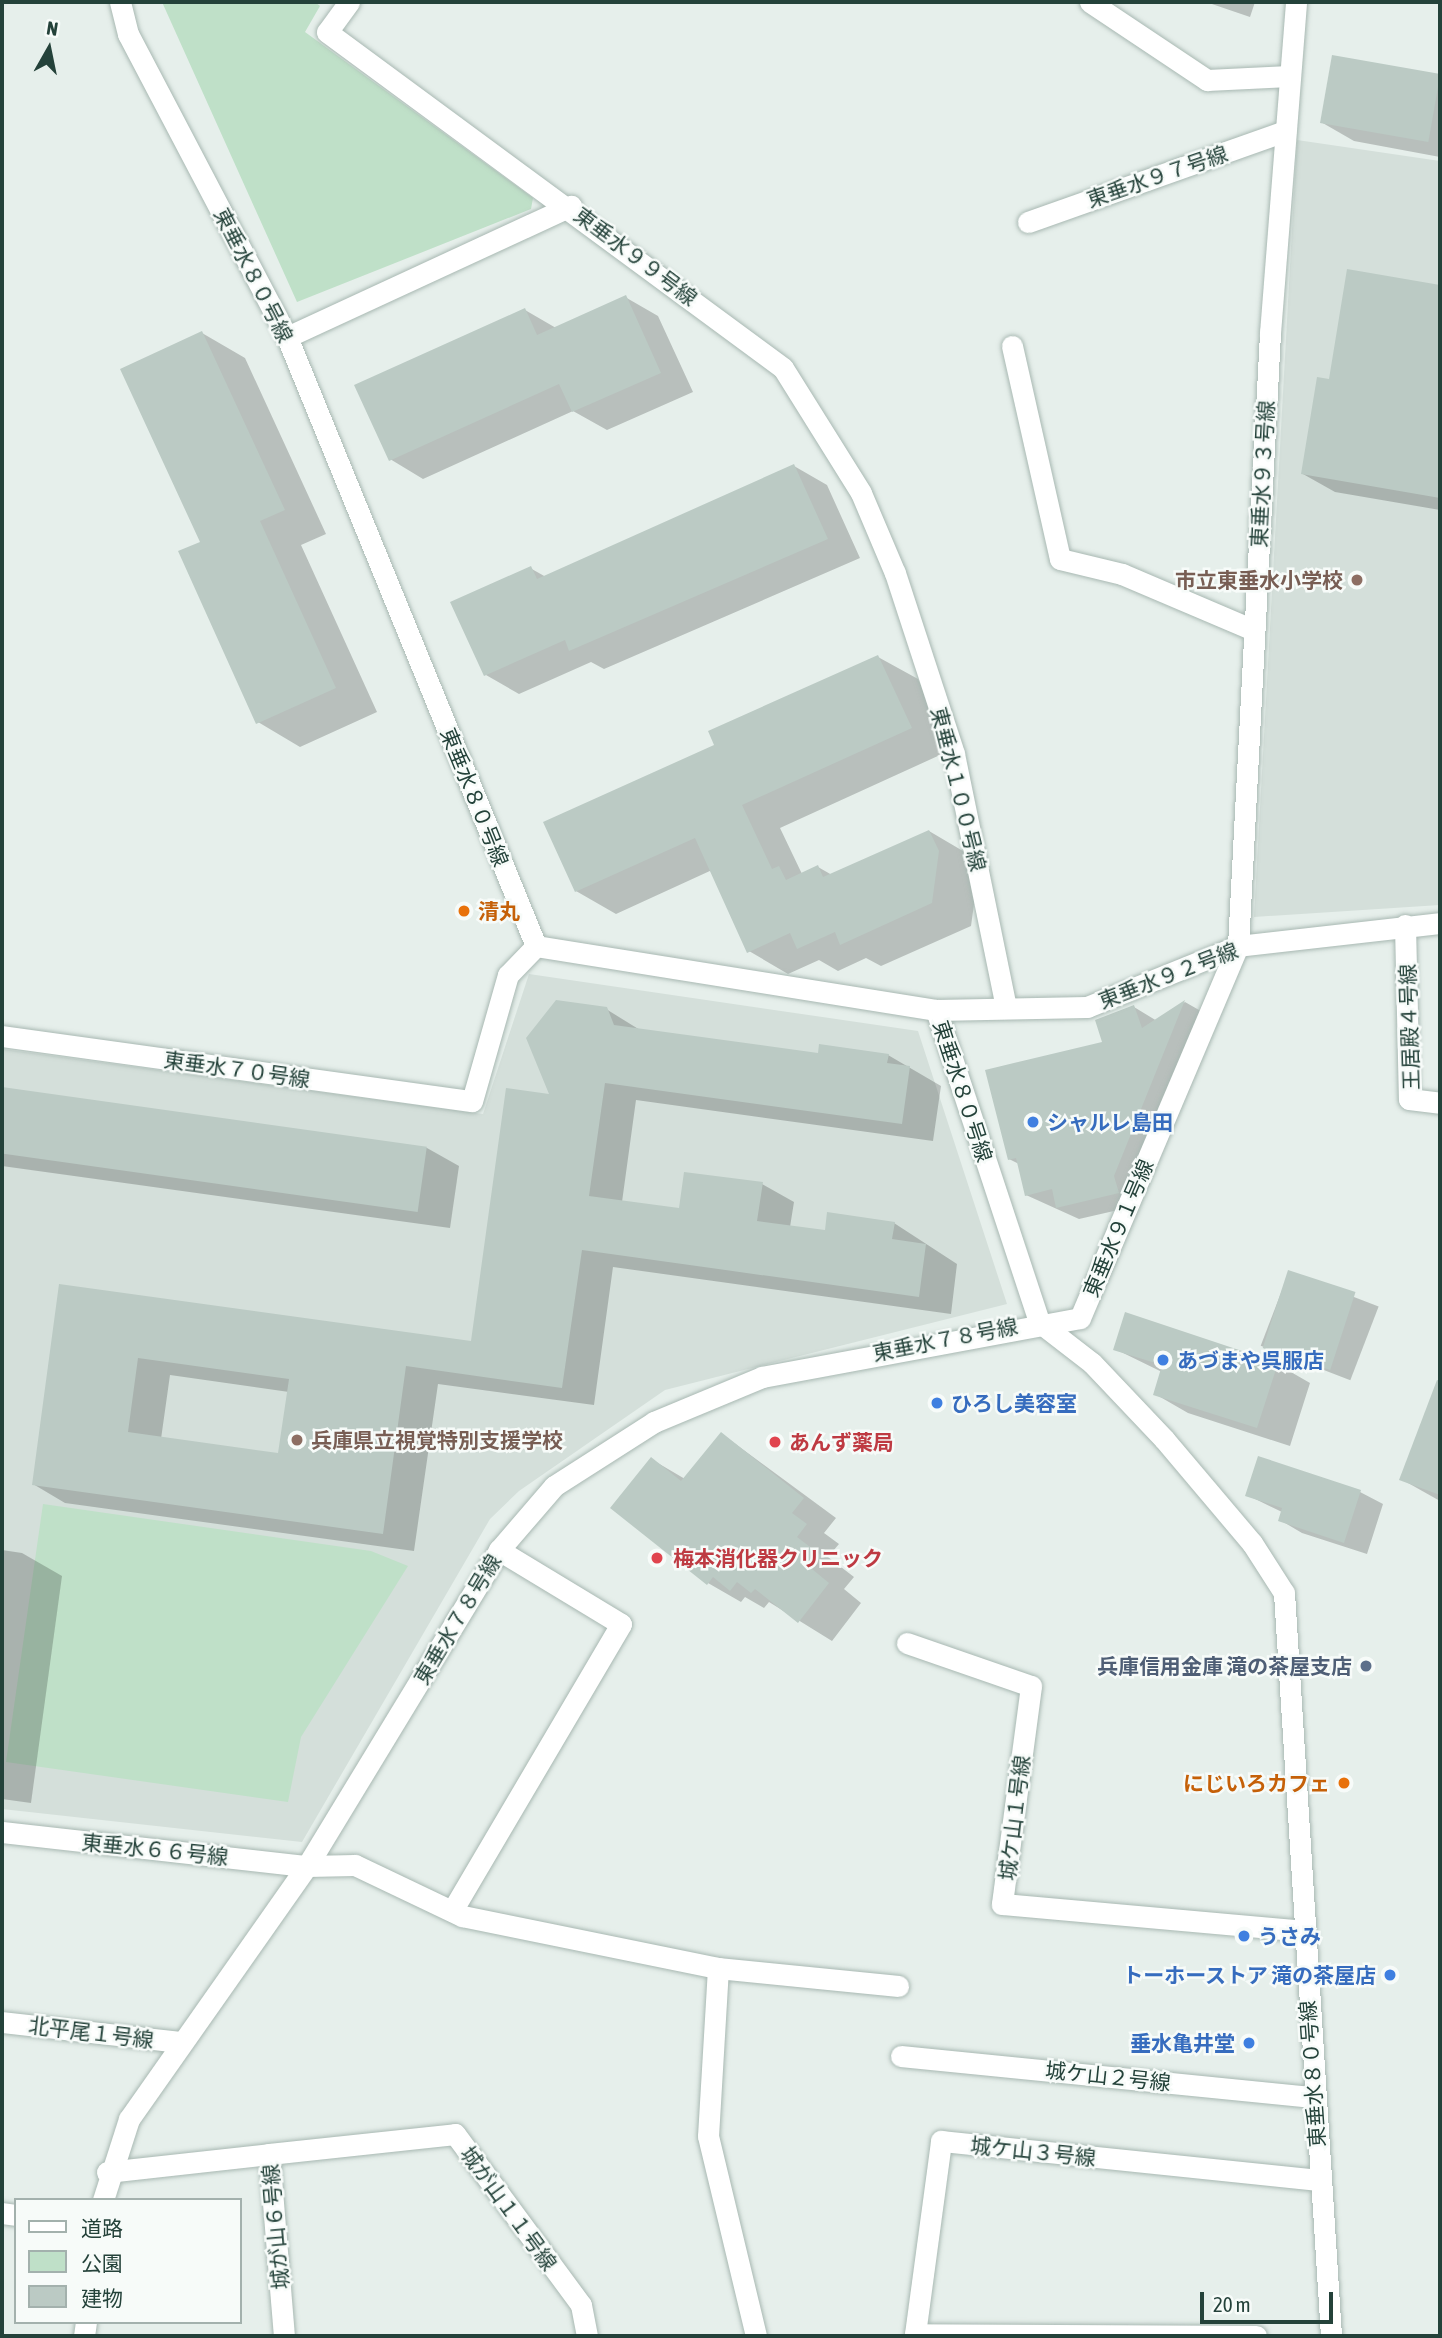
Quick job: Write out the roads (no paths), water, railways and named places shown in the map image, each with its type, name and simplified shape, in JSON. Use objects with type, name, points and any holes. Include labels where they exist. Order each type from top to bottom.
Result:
[{"type":"street","name":"東垂水８０号線","points":[[120,2],[128,34],[287,337],[536,946],[936,1010],[1039,1322],[1092,1363],[1164,1439],[1252,1543],[1284,1594],[1318,2180],[1331,2336]]},
{"type":"street","name":"東垂水９９号線","points":[[349,2],[327,32],[571,206],[783,368],[861,493],[895,573]]},
{"type":"street","points":[[1090,2],[1207,80],[1289,76]]},
{"type":"street","name":"東垂水９３号線","points":[[1238,946],[1253,630],[1285,131],[1296,2]]},
{"type":"street","name":"東垂水９７号線","points":[[1028,222],[1285,131]]},
{"type":"street","points":[[287,337],[571,206]]},
{"type":"street","points":[[1012,346],[1059,559],[1122,574],[1253,630]]},
{"type":"street","name":"東垂水１００号線","points":[[895,573],[954,754],[1006,1009]]},
{"type":"street","name":"東垂水９２号線","points":[[936,1010],[1087,1007],[1238,946],[1440,923]]},
{"type":"street","name":"王居殿４号線","points":[[1405,925],[1409,1099],[1440,1103]]},
{"type":"street","name":"東垂水７０号線","points":[[2,1036],[472,1101],[508,975],[536,946]]},
{"type":"street","name":"東垂水９１号線","points":[[1039,1322],[1080,1318],[1238,946]]},
{"type":"street","name":"東垂水７８号線","points":[[103,2198],[107,2172],[129,2119],[307,1866],[499,1550],[554,1486],[666,1417],[762,1377],[1039,1322]]},
{"type":"street","points":[[452,1911],[621,1624],[499,1550]]},
{"type":"street","name":"城ケ山１号線","points":[[907,1643],[1031,1686],[1002,1904],[1303,1931]]},
{"type":"street","name":"東垂水６６号線","points":[[2,1832],[307,1866],[355,1865],[452,1911],[718,1968],[898,1986]]},
{"type":"street","points":[[718,1968],[708,2136],[756,2336]]},
{"type":"street","name":"北平尾１号線","points":[[2,2022],[181,2042]]},
{"type":"street","name":"城ケ山２号線","points":[[901,2056],[1315,2097]]},
{"type":"street","name":"城が山１１号線","points":[[269,2154],[455,2134],[580,2305],[587,2336]]},
{"type":"street","name":"城ケ山３号線","points":[[1009,2334],[915,2334],[941,2141],[1318,2180]]},
{"type":"street","name":"城が山６号線","points":[[107,2172],[269,2154],[284,2336]]},
{"type":"street","points":[[1009,2334],[1256,2336]]},
{"type":"place","name":"市立東垂水小学校","points":[[1357,580]]},
{"type":"place","name":"清丸","points":[[464,911]]},
{"type":"place","name":"シャルレ島田","points":[[1033,1122]]},
{"type":"place","name":"あづまや呉服店","points":[[1163,1360]]},
{"type":"place","name":"ひろし美容室","points":[[937,1403]]},
{"type":"place","name":"兵庫県立視覚特別支援学校","points":[[297,1440]]},
{"type":"place","name":"あんず薬局","points":[[775,1442]]},
{"type":"place","name":"梅本消化器クリニック","points":[[657,1558]]},
{"type":"place","name":"兵庫信用金庫 滝の茶屋支店","points":[[1366,1666]]},
{"type":"place","name":"にじいろカフェ","points":[[1344,1783]]},
{"type":"place","name":"うさみ","points":[[1244,1936]]},
{"type":"place","name":"トーホーストア 滝の茶屋店","points":[[1390,1975]]},
{"type":"place","name":"垂水亀井堂","points":[[1249,2043]]}]
